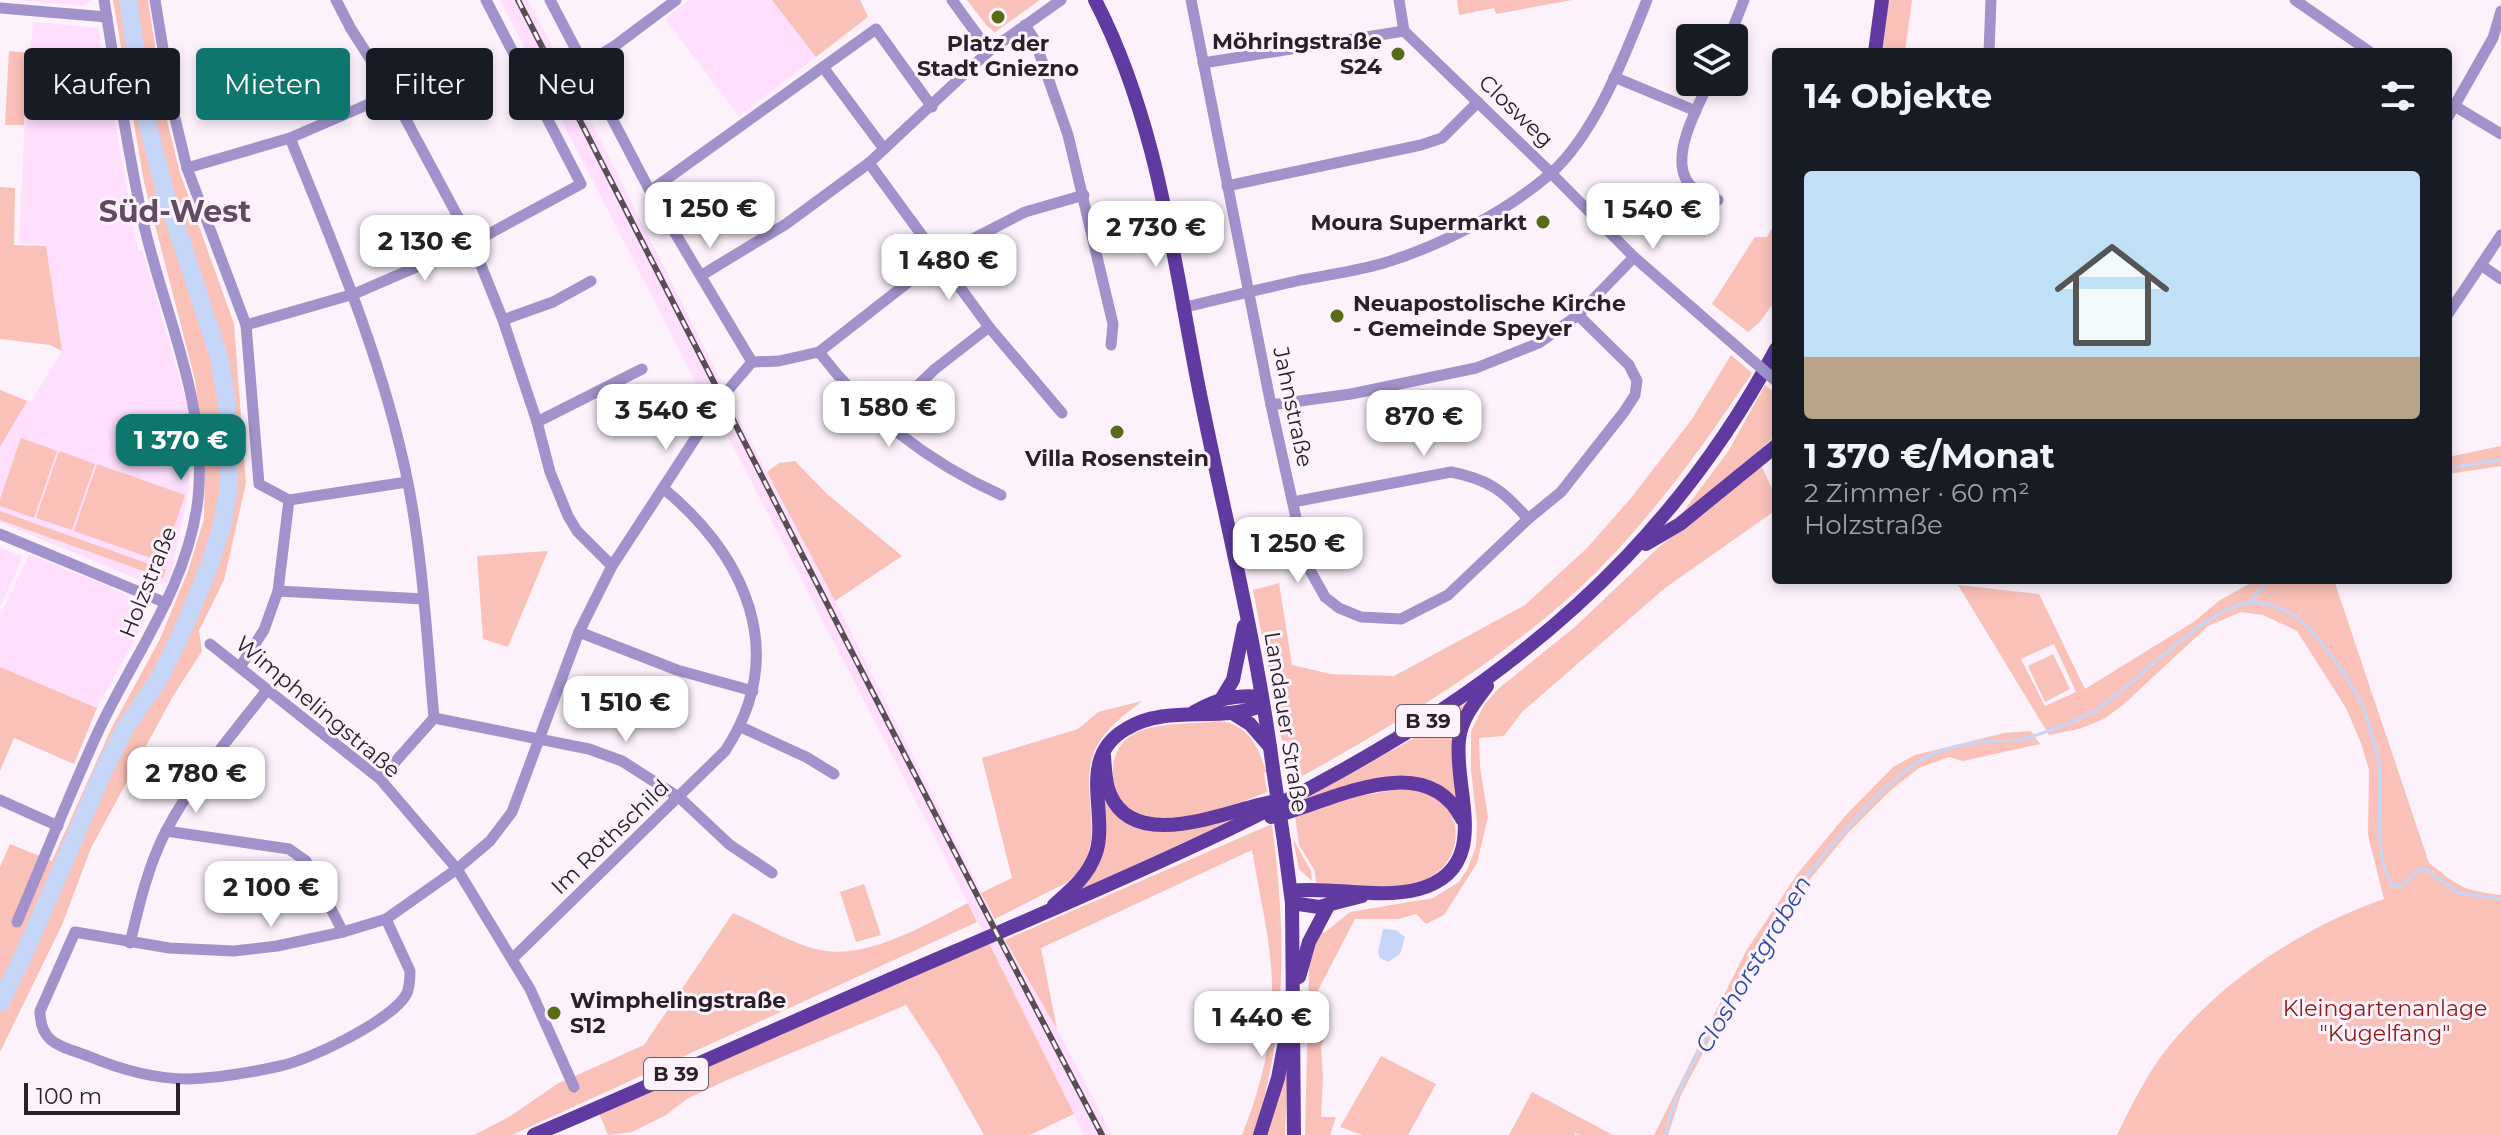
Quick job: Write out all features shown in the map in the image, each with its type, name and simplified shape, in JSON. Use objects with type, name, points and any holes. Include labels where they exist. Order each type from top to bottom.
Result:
[{"type":"main road","name":"Landauer Straße","points":[[1095,0],[1120,51],[1148,133],[1262,701],[1292,897],[1294,1135]]},
{"type":"main road","points":[[1876,48],[1882,0]]},
{"type":"main road","name":"B 39","points":[[534,1135],[1241,824],[1398,740],[1497,673],[1570,613],[1635,550],[1716,449],[1772,356]]},
{"type":"main road","points":[[1635,550],[1680,524],[1772,449]]},
{"type":"main road","points":[[1222,698],[1233,680],[1246,614]]},
{"type":"main road","points":[[1292,897],[1319,907],[1370,894],[1416,890],[1440,880],[1454,865],[1465,836],[1459,736],[1465,717],[1497,673]]},
{"type":"main road","points":[[1192,713],[1222,698],[1244,695],[1262,701]]},
{"type":"main road","points":[[1042,914],[1082,879],[1093,860],[1098,835],[1096,774],[1115,737],[1129,727],[1155,719],[1192,713],[1234,714],[1262,701]]},
{"type":"main road","points":[[1234,714],[1250,724],[1270,747]]},
{"type":"main road","points":[[1104,755],[1107,785],[1116,805],[1133,818],[1154,825],[1192,822],[1288,799]]},
{"type":"main road","points":[[1241,824],[1295,811],[1357,790],[1398,783],[1425,785],[1439,791],[1456,807],[1464,823]]},
{"type":"main road","points":[[1292,897],[1314,888],[1370,894]]},
{"type":"main road","points":[[1260,1135],[1278,1078],[1309,942],[1329,904]]},
{"type":"street","name":"Holzstraße","points":[[17,922],[99,730],[166,603],[191,536],[198,499],[196,424],[191,386],[143,221],[104,0]]},
{"type":"street","points":[[168,0],[155,1],[173,110],[187,168],[246,325],[259,484],[289,500],[407,482]]},
{"type":"street","points":[[336,0],[366,53]]},
{"type":"street","points":[[246,325],[354,294],[472,243],[581,184],[486,0]]},
{"type":"street","points":[[550,0],[574,48]]},
{"type":"street","points":[[611,48],[676,0]]},
{"type":"street","points":[[952,0],[989,51]]},
{"type":"street","points":[[702,275],[786,224],[869,163],[989,51],[1061,0]]},
{"type":"street","name":"Jahnstraße","points":[[1191,0],[1271,405],[1306,563],[1325,597],[1339,608],[1361,617],[1401,619],[1448,595],[1561,492],[1635,395],[1637,381],[1629,365],[1578,315]]},
{"type":"street","points":[[1203,63],[1404,31],[1399,0]]},
{"type":"street","points":[[1182,308],[1383,263],[1438,243],[1501,209],[1551,173],[1590,124],[1647,0]]},
{"type":"street","points":[[1735,24],[1744,0]]},
{"type":"street","points":[[1989,48],[1991,0]]},
{"type":"street","points":[[2295,0],[2364,48]]},
{"type":"street","points":[[0,8],[107,17]]},
{"type":"street","points":[[2501,11],[2493,38],[2452,104],[2501,134]]},
{"type":"street","points":[[1025,25],[1035,41],[1068,135],[1113,324],[1111,345]]},
{"type":"street","points":[[650,191],[876,29],[932,107]]},
{"type":"street","name":"Closweg","points":[[1404,31],[1634,257],[1772,378]]},
{"type":"street","points":[[823,67],[884,149]]},
{"type":"street","points":[[1614,77],[1696,111]]},
{"type":"street","points":[[1703,96],[1684,142],[1683,173],[1698,192],[1718,200]]},
{"type":"street","points":[[1227,186],[1442,138],[1478,102]]},
{"type":"street","points":[[187,168],[290,138],[366,105]]},
{"type":"street","points":[[406,120],[472,243],[503,320],[550,472],[568,516],[577,531],[612,566]]},
{"type":"street","points":[[612,120],[650,191],[752,362]]},
{"type":"street","points":[[290,138],[354,294],[392,414],[420,560],[434,718],[380,779]]},
{"type":"street","points":[[869,163],[989,327],[1062,413]]},
{"type":"street","points":[[386,919],[410,971],[406,995],[359,1033],[282,1066],[189,1079],[151,1075],[110,1065],[55,1044],[45,1035],[40,1023],[40,1011],[75,932],[169,948],[234,951],[277,946],[386,919],[457,869],[490,841],[512,812],[579,632],[612,566],[723,396],[752,362],[779,361],[819,352],[938,259],[1025,212],[1084,195]]},
{"type":"street","points":[[2452,308],[2501,235]]},
{"type":"street","points":[[1271,405],[1351,394],[1476,368],[1539,343],[1578,315],[1634,257]]},
{"type":"street","points":[[2481,265],[2501,279]]},
{"type":"street","points":[[503,320],[553,302],[591,281]]},
{"type":"street","points":[[881,421],[935,369],[989,327]]},
{"type":"street","points":[[819,352],[844,384],[881,421],[934,459],[1001,495]]},
{"type":"street","points":[[537,422],[642,369]]},
{"type":"street","points":[[1293,502],[1451,472],[1477,477],[1508,496],[1528,519]]},
{"type":"street","name":"Im Rothschild","points":[[512,959],[725,751],[741,727],[753,691],[757,645],[750,608],[719,546],[691,512],[663,488]]},
{"type":"street","points":[[240,667],[264,630],[278,591],[289,500]]},
{"type":"street","points":[[0,534],[166,603]]},
{"type":"street","points":[[278,591],[423,599]]},
{"type":"street","points":[[579,632],[677,670],[753,691]]},
{"type":"street","name":"Wimphelingstraße","points":[[210,644],[380,779],[457,869],[530,989],[574,1087]]},
{"type":"street","points":[[130,943],[151,866],[166,831],[189,792],[267,690]]},
{"type":"street","points":[[434,718],[589,749],[622,761],[680,798],[730,845],[772,873]]},
{"type":"street","points":[[741,727],[806,757],[834,774]]},
{"type":"street","points":[[0,800],[58,826]]},
{"type":"street","points":[[166,831],[289,849],[306,861],[343,932]]},
{"type":"shaded area","points":[[17,0],[92,0],[83,6]]},
{"type":"shaded area","points":[[500,0],[528,0],[553,48],[525,48]]},
{"type":"shaded area","points":[[689,0],[772,0],[816,57],[739,116],[665,19]]},
{"type":"shaded area","points":[[33,22],[98,28],[102,48],[31,48]]},
{"type":"shaded area","points":[[25,120],[115,120],[138,250],[142,250],[186,400],[189,423],[189,488],[167,582],[147,583],[0,522],[0,390],[31,402],[62,351],[46,245],[19,243]]},
{"type":"shaded area","points":[[561,120],[590,120],[721,381],[706,402]]},
{"type":"shaded area","points":[[731,404],[835,601],[995,919],[1112,1135],[1084,1135],[1060,1089],[999,963],[719,419]]},
{"type":"shaded area","points":[[0,547],[23,557],[0,607]]},
{"type":"shaded area","points":[[29,554],[110,587],[138,602],[146,612],[146,619],[97,708],[0,667],[0,616]]},
{"type":"green space","points":[[113,0],[148,0],[155,48],[121,48]]},
{"type":"green space","points":[[772,0],[860,0],[868,17],[816,57]]},
{"type":"green space","name":"Platz der Stadt Gniezno","points":[[967,0],[1040,0],[995,32]]},
{"type":"green space","points":[[1457,0],[1572,0],[1496,14],[1494,8],[1459,15]]},
{"type":"green space","points":[[1889,0],[1912,0],[1906,48],[1883,48]]},
{"type":"green space","points":[[9,51],[24,52],[24,125],[5,125]]},
{"type":"green space","points":[[133,120],[167,120],[180,173],[234,324],[246,483],[224,580],[199,631],[202,651],[172,698],[91,848],[62,925],[0,1052],[0,867],[10,844],[52,861],[111,729],[160,639],[188,571],[204,519],[205,463],[195,380],[144,182]]},
{"type":"green space","points":[[0,187],[15,188],[14,245],[46,246],[62,351],[50,345],[0,339]]},
{"type":"green space","points":[[1772,228],[1772,305],[1748,332],[1712,304],[1755,237],[1767,237]]},
{"type":"green space","points":[[1731,355],[1752,373],[1660,501],[1580,588],[1520,638],[1456,683],[1391,725],[1290,783],[1253,590],[1279,583],[1292,665],[1331,674],[1394,676],[1525,605],[1587,548],[1631,498],[1692,419]]},
{"type":"green space","points":[[1765,385],[1772,391],[1772,439],[1678,519],[1729,450]]},
{"type":"green space","points":[[0,390],[27,401],[0,447]]},
{"type":"green space","points":[[21,438],[57,451],[34,518],[0,506]]},
{"type":"green space","points":[[2501,446],[2501,466],[2452,473],[2452,456]]},
{"type":"green space","points":[[59,451],[95,464],[72,530],[36,518]]},
{"type":"green space","points":[[795,461],[827,494],[902,556],[835,601],[767,472],[779,463]]},
{"type":"green space","points":[[97,464],[185,495],[162,562],[74,531]]},
{"type":"green space","points":[[1761,465],[1772,488],[1772,513],[1665,588],[1522,712],[1504,736],[1479,738],[1488,817],[1477,863],[1444,915],[1426,924],[1416,914],[1399,919],[1355,919],[1313,1000],[1330,1014],[1329,1030],[1321,1046],[1321,1117],[1336,1117],[1330,1135],[1305,1135],[1309,966],[1320,931],[1324,933],[1350,912],[1433,898],[1459,882],[1476,846],[1471,731],[1484,705],[1498,689],[1576,626],[1659,547]]},
{"type":"green space","points":[[0,511],[166,570],[163,578],[0,520]]},
{"type":"green space","points":[[548,551],[508,647],[483,639],[477,556]]},
{"type":"green space","name":"Kleingartenanlage \"Kugelfang\"","points":[[2249,584],[2335,584],[2429,863],[2462,886],[2501,895],[2501,1135],[2117,1135],[2162,1055],[2184,1029],[2234,982],[2291,942],[2384,899],[2368,835],[2369,770],[2346,708],[2297,631],[2263,615],[2241,612],[2208,626],[2104,719],[2079,729],[2049,735],[1958,585],[2039,594],[2085,689],[2195,621],[2220,600]],"holes":[[[2054,644],[2076,692],[2045,706],[2021,659]]]},
{"type":"green space","points":[[2053,654],[2070,689],[2045,702],[2028,666]]},
{"type":"green space","points":[[0,667],[97,708],[74,764],[14,738],[0,771]]},
{"type":"green space","points":[[1142,701],[1109,729],[1095,750],[1089,785],[1091,836],[1080,868],[1066,883],[995,919],[981,893],[1012,878],[982,758],[1078,729],[1098,712]]},
{"type":"green space","points":[[1469,701],[1457,800],[1442,787],[1429,782],[1299,802],[1409,741]]},
{"type":"green space","points":[[1219,721],[1238,727],[1251,738],[1266,772],[1267,792],[1224,808],[1177,819],[1148,818],[1134,813],[1123,804],[1116,791],[1113,763],[1127,739],[1157,726]]},
{"type":"green space","points":[[2031,731],[2040,744],[1963,761],[1949,757],[1919,768],[1892,789],[1848,833],[1788,906],[1747,969],[1681,1095],[1668,1135],[1654,1135],[1746,951],[1798,873],[1846,815],[1893,767],[1915,755],[2004,733]]},
{"type":"green space","points":[[1101,783],[1135,825],[1246,814],[1078,891],[1089,878]]},
{"type":"green space","points":[[1407,788],[1434,795],[1452,816],[1455,828],[1453,851],[1439,871],[1416,882],[1388,887],[1316,883],[1315,871],[1299,845],[1295,816],[1346,798]]},
{"type":"green space","points":[[1272,824],[1280,904],[1278,1019],[1273,1057],[1253,1135],[1242,1135],[1265,1061],[1272,1003],[1269,951],[1252,850],[1041,948],[1057,1029],[1005,940]]},
{"type":"green space","points":[[1293,839],[1311,871],[1312,881],[1299,869]]},
{"type":"green space","points":[[864,884],[881,935],[856,942],[840,892]]},
{"type":"green space","points":[[968,903],[977,922],[512,1135],[474,1135],[509,1117],[557,1084],[644,1045],[733,913],[812,948],[831,952],[872,947],[892,940]]},
{"type":"green space","points":[[989,943],[1074,1114],[1030,1135],[984,1135],[939,1055],[906,1005],[727,1080],[687,1099],[666,1115],[632,1132],[608,1135],[599,1113]]},
{"type":"green space","points":[[1381,1056],[1436,1084],[1408,1135],[1362,1135],[1340,1127]]},
{"type":"green space","points":[[1288,1057],[1285,1135],[1265,1135]]},
{"type":"green space","points":[[1532,1092],[1613,1135],[1509,1135]]},
{"type":"water","points":[[1383,929],[1396,930],[1405,937],[1400,954],[1388,962],[1380,958],[1378,952]]},
{"type":"waterway","points":[[0,1003],[104,770],[125,728],[159,679],[182,632],[221,529],[229,486],[226,398],[219,357],[165,192],[145,114],[128,0]]},
{"type":"waterway","points":[[2452,467],[2501,460]]},
{"type":"waterway","points":[[2250,602],[2265,584]]},
{"type":"waterway","name":"Closhorstgraben","points":[[1665,1135],[1674,1103],[1688,1073],[1769,931],[1825,853],[1893,781],[1930,755],[1947,749],[2026,738],[2089,714],[2212,618],[2248,603],[2277,607],[2302,621],[2332,656],[2357,695],[2378,758],[2380,846],[2383,863],[2395,886],[2402,885],[2420,869],[2425,869],[2458,893],[2501,899]]},
{"type":"railway","points":[[518,0],[1102,1135]]},
{"type":"place","name":"Platz der Stadt Gniezno","points":[[998,17]]},
{"type":"place","name":"Möhringstraße S24","points":[[1398,54]]},
{"type":"place","name":"Moura Supermarkt","points":[[1543,222]]},
{"type":"place","name":"Neuapostolische Kirche - Gemeinde Speyer","points":[[1337,316]]},
{"type":"place","name":"Villa Rosenstein","points":[[1117,432]]},
{"type":"place","name":"Wimphelingstraße S12","points":[[554,1013]]},
{"type":"district","name":"Süd-West","points":[[175,211]]}]
